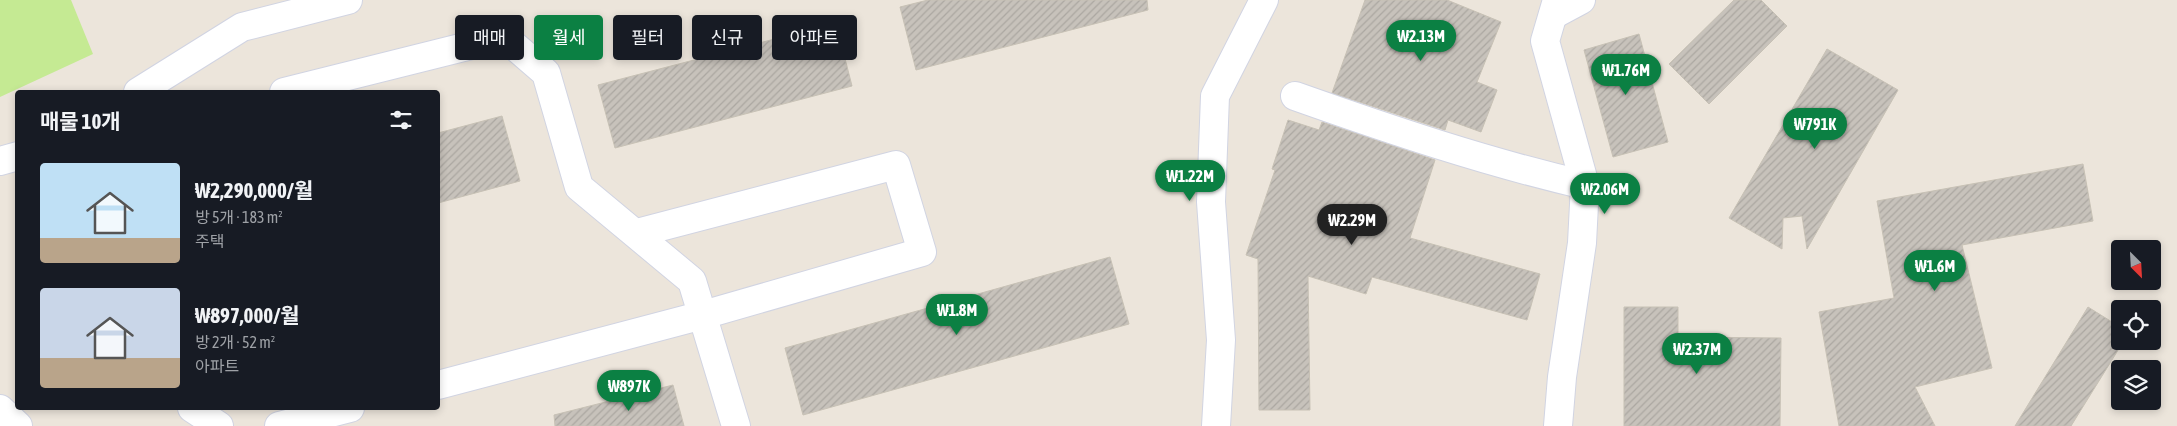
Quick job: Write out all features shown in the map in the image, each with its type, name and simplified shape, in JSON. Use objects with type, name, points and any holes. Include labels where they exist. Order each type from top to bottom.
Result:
[{"type":"street","points":[[141,90],[242,27],[348,0]]},
{"type":"street","points":[[1216,426],[1221,340],[1211,202],[1215,96],[1264,0]]},
{"type":"street","points":[[1558,426],[1562,377],[1582,243],[1585,185],[1545,41],[1555,7],[1581,0]]},
{"type":"street","points":[[292,90],[504,38],[546,73],[579,187],[637,233],[692,281],[736,426]]},
{"type":"street","points":[[1295,96],[1408,136],[1519,169],[1585,185]]},
{"type":"street","points":[[0,161],[15,157]]},
{"type":"street","points":[[440,384],[702,315],[922,252],[896,165],[637,233]]},
{"type":"street","points":[[0,410],[18,426]]},
{"type":"street","points":[[195,410],[219,426]]},
{"type":"street","points":[[279,426],[342,410]]},
{"type":"green space","points":[[0,0],[71,0],[93,54],[0,97]]},
{"type":"building","points":[[928,0],[1147,0],[1148,10],[916,70],[900,7]]},
{"type":"building","points":[[1365,0],[1447,0],[1501,22],[1477,82],[1497,90],[1481,132],[1448,120],[1445,130],[1332,93]]},
{"type":"building","points":[[1734,0],[1761,0],[1787,26],[1709,104],[1669,64]]},
{"type":"building","points":[[1639,34],[1668,142],[1613,157],[1584,50]]},
{"type":"building","points":[[772,40],[772,60],[845,60],[852,86],[615,148],[598,85],[694,60],[762,60],[762,42]]},
{"type":"building","points":[[1827,49],[1898,90],[1807,249],[1802,216],[1783,218],[1782,249],[1729,218]]},
{"type":"building","points":[[502,116],[520,181],[440,202],[440,132]]},
{"type":"building","points":[[1288,120],[1319,130],[1322,122],[1435,160],[1410,238],[1540,274],[1527,320],[1372,277],[1366,294],[1308,276],[1310,410],[1259,410],[1258,259],[1246,255],[1275,170],[1272,169]]},
{"type":"building","points":[[2083,164],[2093,221],[1962,245],[1992,368],[1915,387],[1935,426],[1839,426],[1819,312],[1894,298],[1877,201]]},
{"type":"building","points":[[1110,257],[1129,324],[803,415],[785,348]]},
{"type":"building","points":[[1624,307],[1678,307],[1678,337],[1781,338],[1780,426],[1624,426]]},
{"type":"building","points":[[2088,307],[2111,321],[2111,350],[2118,350],[2071,426],[2015,426]]},
{"type":"building","points":[[673,385],[684,426],[555,426],[554,415]]}]
